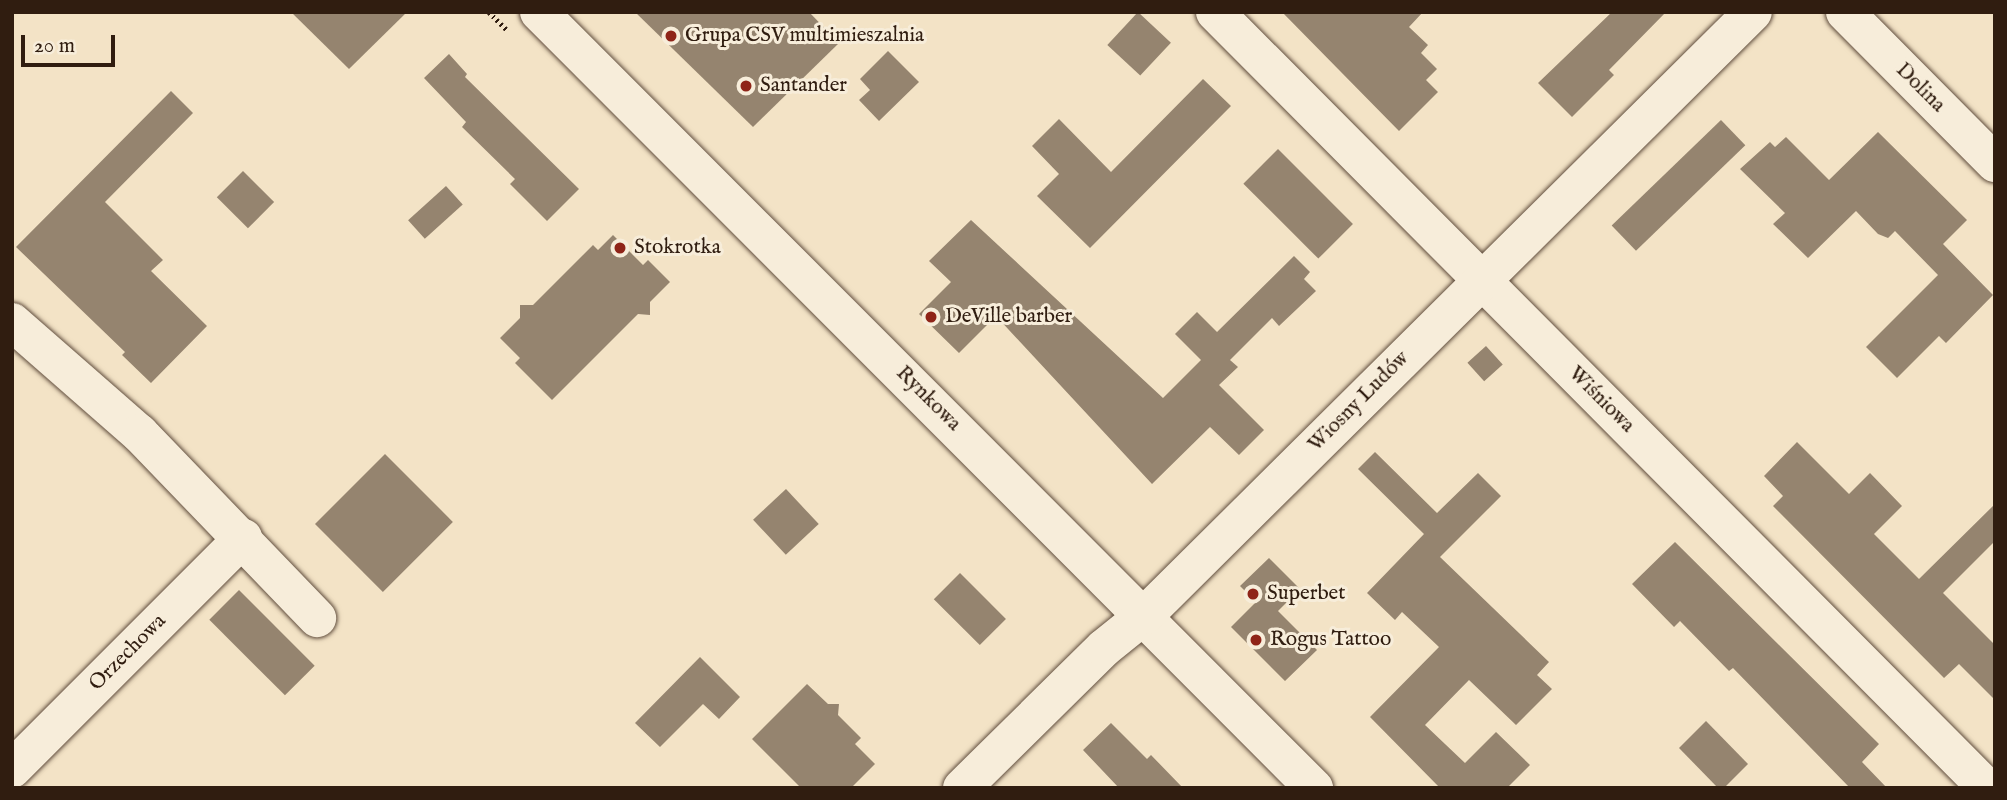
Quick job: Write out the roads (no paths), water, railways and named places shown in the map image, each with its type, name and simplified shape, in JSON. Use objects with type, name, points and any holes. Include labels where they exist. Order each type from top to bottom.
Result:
[{"type":"street","name":"Rynkowa","points":[[539,12],[1145,615],[1314,788]]},
{"type":"street","name":"Wiśniowa","points":[[1215,12],[1987,788]]},
{"type":"street","name":"Wiosny Ludów","points":[[962,788],[1104,648],[1145,615],[1753,12]]},
{"type":"street","name":"Dolina","points":[[1844,12],[1995,163]]},
{"type":"street","points":[[12,322],[139,433],[243,538],[317,618]]},
{"type":"street","name":"Orzechowa","points":[[12,769],[243,538]]},
{"type":"place","name":"Grupa CSV multimieszalnia","points":[[671,36]]},
{"type":"place","name":"Santander","points":[[746,86]]},
{"type":"place","name":"Stokrotka","points":[[620,248]]},
{"type":"place","name":"DeVille barber","points":[[931,317]]},
{"type":"place","name":"Superbet","points":[[1253,594]]},
{"type":"place","name":"Rogus Tattoo","points":[[1256,640]]}]
